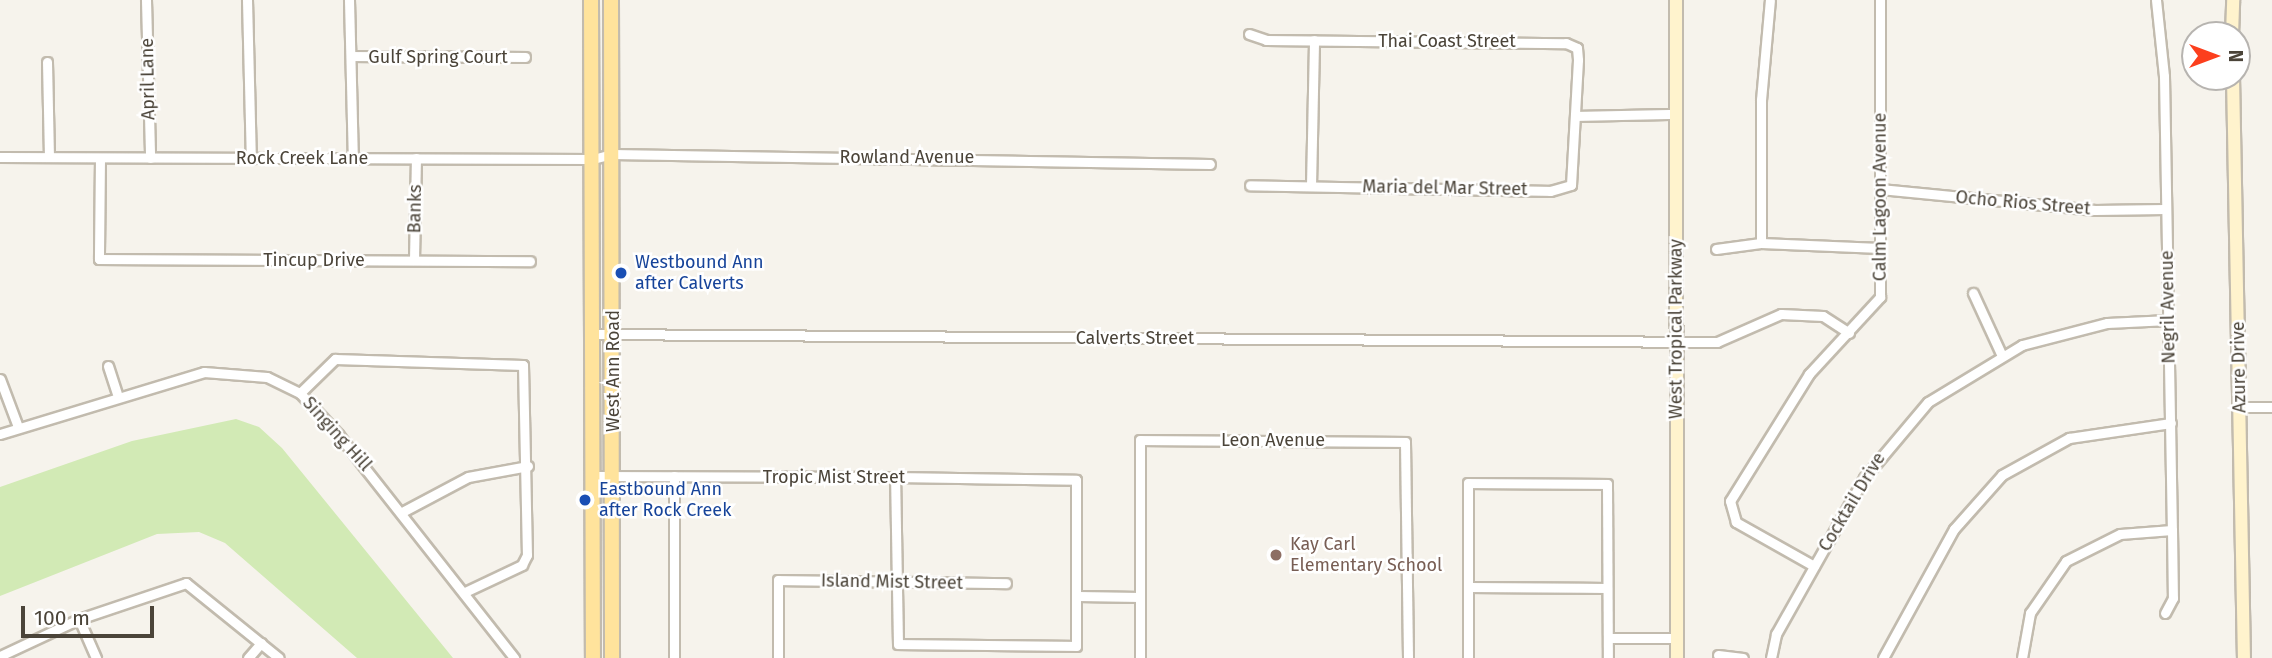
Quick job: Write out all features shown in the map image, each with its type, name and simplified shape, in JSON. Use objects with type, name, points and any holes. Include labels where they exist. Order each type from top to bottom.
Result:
[{"type":"main road","name":"West Ann Road","points":[[592,0],[613,334],[612,658]]},
{"type":"main road","name":"West Ann Road","points":[[593,658],[593,334],[611,0]]},
{"type":"main road","name":"West Tropical Parkway","points":[[1676,0],[1677,658]]},
{"type":"main road","points":[[2232,21],[2233,0]]},
{"type":"main road","name":"Azure Drive","points":[[2233,91],[2244,658]]},
{"type":"street","name":"April Lane","points":[[146,0],[150,158]]},
{"type":"street","points":[[247,0],[251,159]]},
{"type":"street","points":[[349,0],[353,159]]},
{"type":"street","points":[[1761,243],[1761,100],[1770,0]]},
{"type":"street","name":"Calm Lagoon Avenue","points":[[1814,566],[1736,522],[1730,511],[1773,424],[1880,297],[1880,0]]},
{"type":"street","name":"Negril Avenue","points":[[2156,0],[2171,423],[2173,598],[2165,613]]},
{"type":"street","name":"Thai Coast Street","points":[[1249,34],[1314,40],[1566,43],[1577,48],[1578,116]]},
{"type":"street","points":[[1311,186],[1314,40]]},
{"type":"street","name":"Gulf Spring Court","points":[[351,56],[525,57]]},
{"type":"street","points":[[47,62],[49,157]]},
{"type":"street","points":[[1578,116],[1676,114]]},
{"type":"street","name":"Maria del Mar Street","points":[[1250,186],[1550,191],[1571,185],[1575,174],[1578,116]]},
{"type":"street","name":"Rock Creek Lane","points":[[0,157],[353,159],[603,156]]},
{"type":"street","name":"Rowland Avenue","points":[[603,156],[1210,164]]},
{"type":"street","name":"Tincup Drive","points":[[100,158],[99,259],[530,261]]},
{"type":"street","name":"Banks","points":[[414,260],[416,158]]},
{"type":"street","name":"Ocho Rios Street","points":[[1880,189],[2095,210],[2165,209]]},
{"type":"street","points":[[1716,249],[1761,243],[1880,248]]},
{"type":"street","points":[[1973,293],[2001,354]]},
{"type":"street","name":"Calverts Street","points":[[593,334],[1717,342],[1781,314],[1823,316],[1849,333]]},
{"type":"street","name":"Cocktail Drive","points":[[1771,658],[1776,634],[1814,566],[1895,435],[1955,381],[2001,354],[2072,329],[2169,320]]},
{"type":"street","points":[[300,393],[335,359],[523,365],[528,466],[526,559],[467,591]]},
{"type":"street","points":[[108,366],[117,394]]},
{"type":"street","name":"Singing Hill","points":[[0,434],[117,394],[226,369],[267,377],[300,393],[404,511],[467,591],[514,658]]},
{"type":"street","points":[[0,379],[18,427]]},
{"type":"street","points":[[2240,407],[2272,407]]},
{"type":"street","points":[[1883,658],[1954,529],[2002,475],[2069,438],[2171,423]]},
{"type":"street","name":"Leon Avenue","points":[[1140,597],[1140,440],[1405,443],[1408,658]]},
{"type":"street","points":[[404,511],[468,477],[528,466]]},
{"type":"street","name":"Tropic Mist Street","points":[[593,476],[1076,480],[1078,596]]},
{"type":"street","points":[[674,476],[674,657]]},
{"type":"street","points":[[895,477],[894,581],[898,644],[1076,646],[1078,596],[1140,597],[1140,658]]},
{"type":"street","points":[[1468,658],[1468,483],[1607,484],[1608,658]]},
{"type":"street","points":[[2022,658],[2031,613],[2066,561],[2120,534],[2172,530]]},
{"type":"street","name":"Island Mist Street","points":[[778,658],[778,580],[1006,583]]},
{"type":"street","points":[[0,656],[79,619],[186,583],[279,658]]},
{"type":"street","points":[[1468,587],[1607,588]]},
{"type":"street","points":[[79,619],[96,658]]},
{"type":"street","points":[[1608,638],[1677,638]]},
{"type":"street","points":[[248,658],[261,642]]},
{"type":"street","points":[[1717,655],[1744,658]]},
{"type":"green space","points":[[236,419],[259,427],[282,448],[453,658],[357,658],[225,543],[199,532],[157,534],[0,596],[0,487],[132,441]]},
{"type":"place","name":"Westbound Ann after Calverts","points":[[621,273]]},
{"type":"place","name":"Eastbound Ann after Rock Creek","points":[[585,500]]},
{"type":"place","name":"Kay Carl Elementary School","points":[[1276,555]]}]
